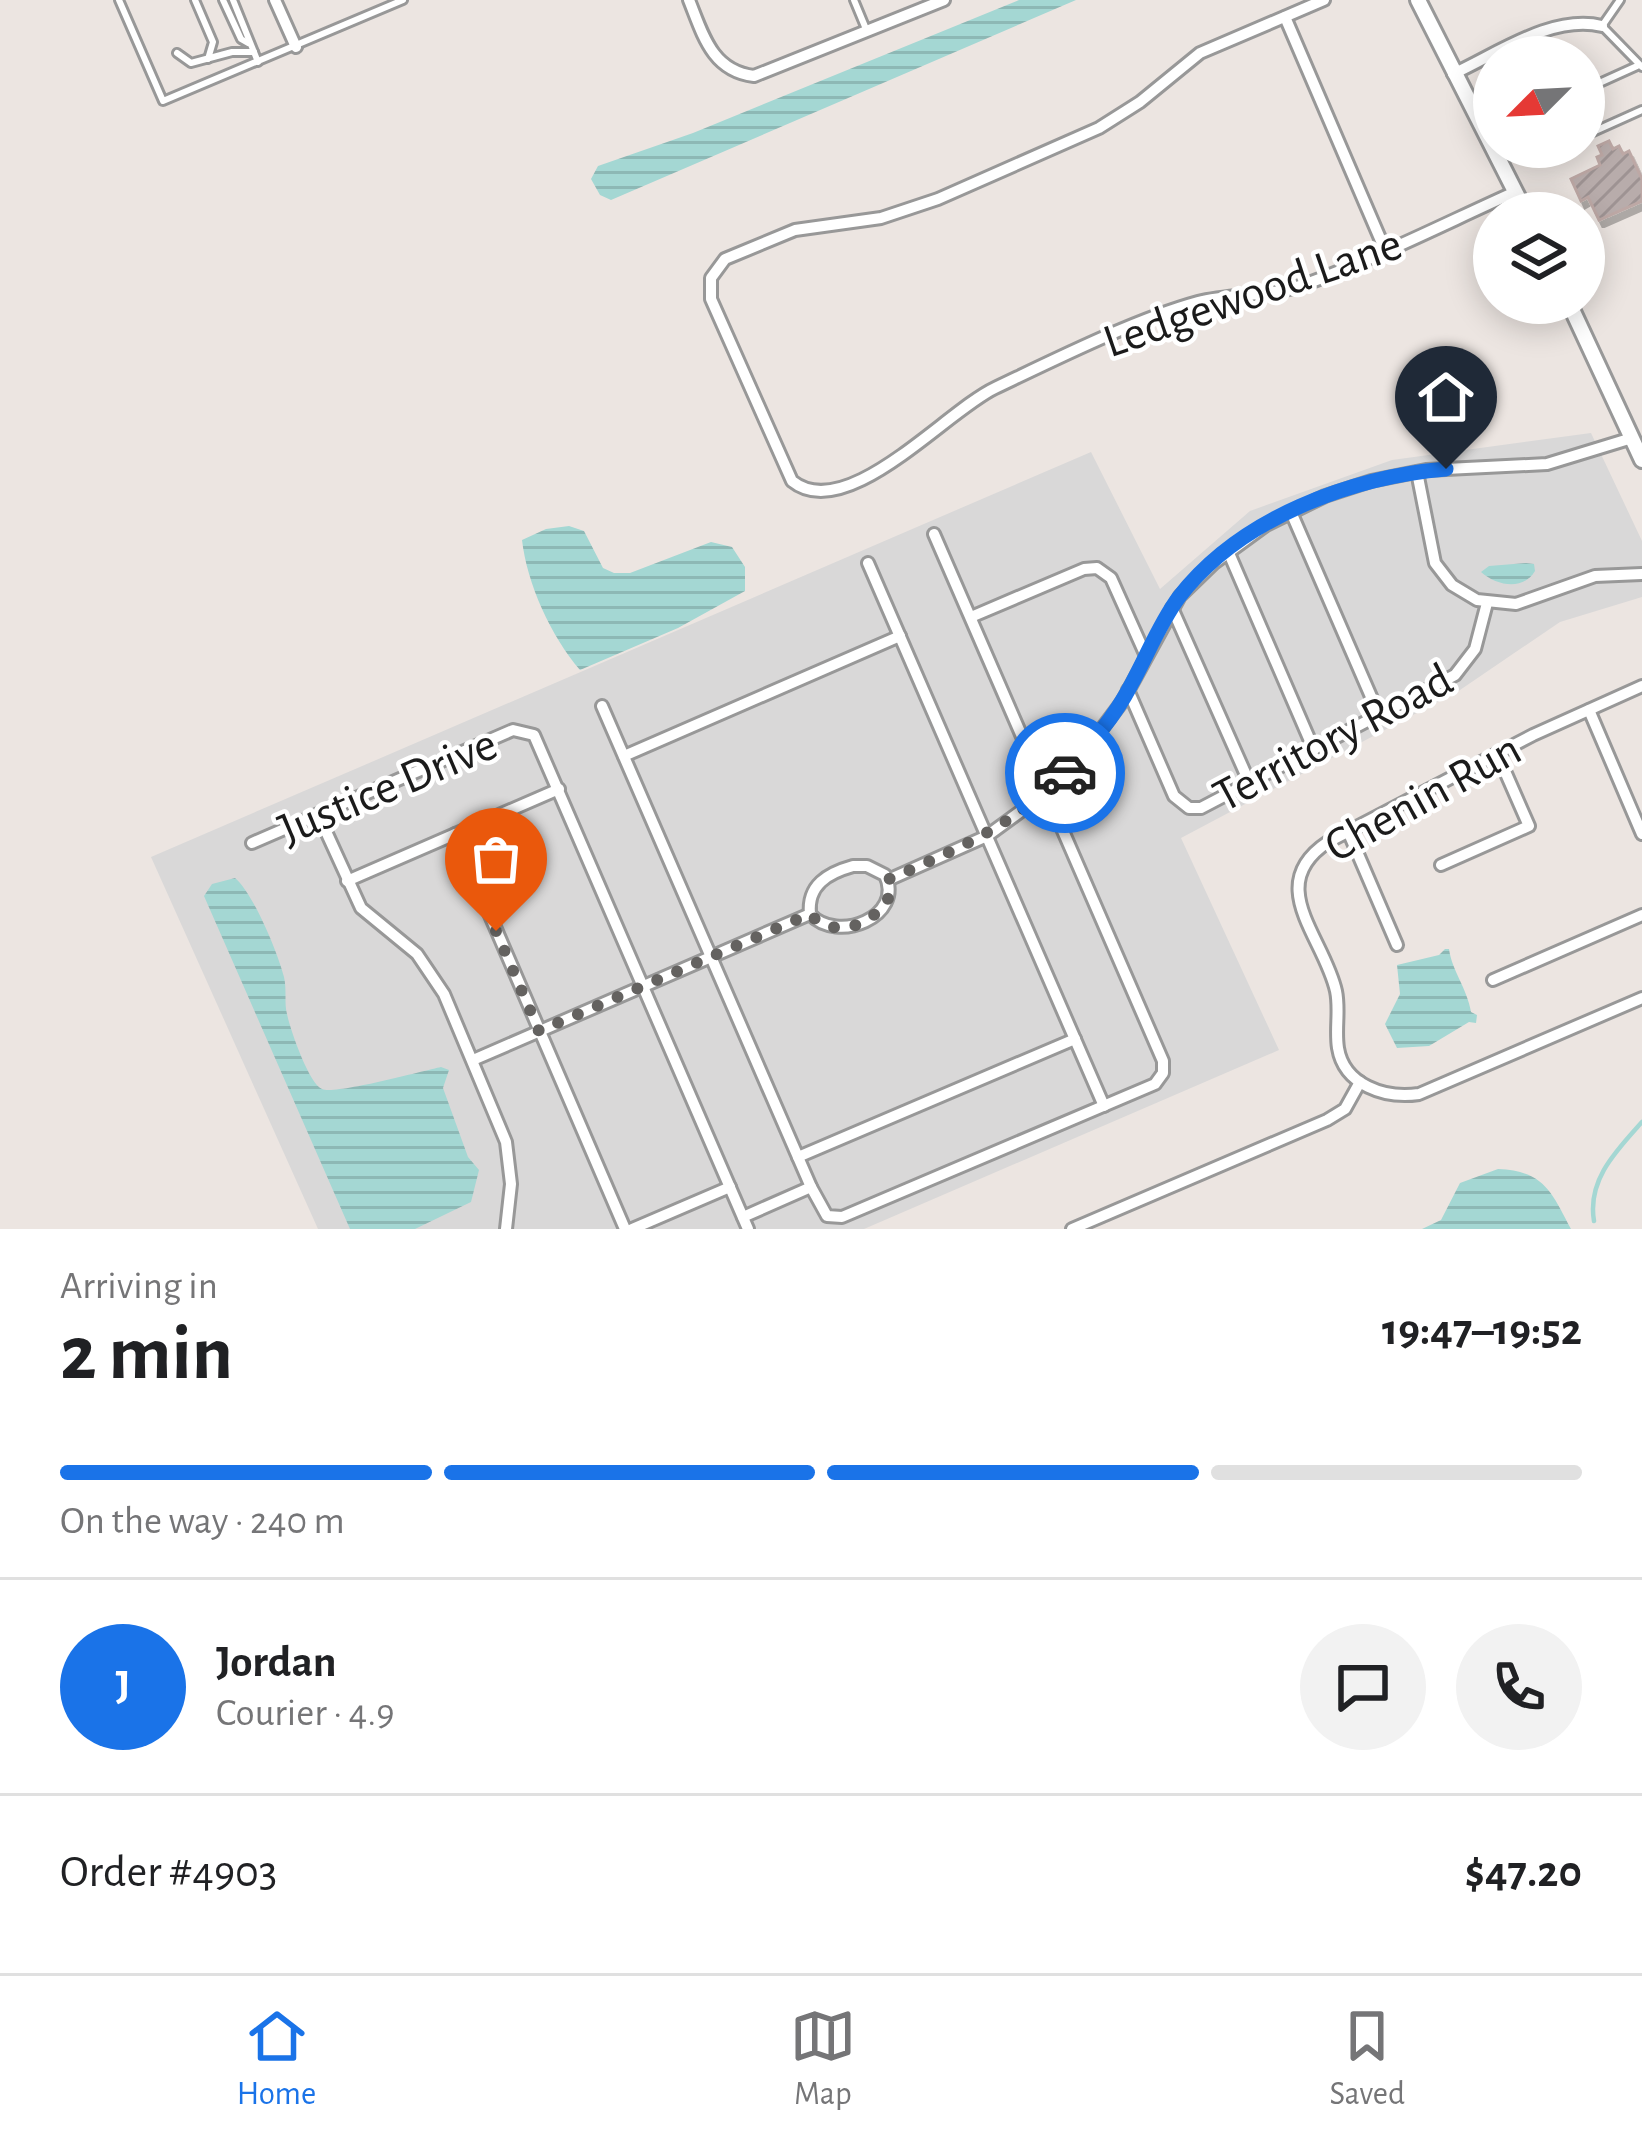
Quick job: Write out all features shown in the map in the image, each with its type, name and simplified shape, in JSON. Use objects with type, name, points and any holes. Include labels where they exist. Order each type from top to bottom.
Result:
[{"type":"street","points":[[275,0],[296,46]]},
{"type":"street","points":[[689,0],[712,55],[735,72],[764,74],[944,0]]},
{"type":"street","points":[[1324,0],[1285,17],[1385,250]]},
{"type":"street","points":[[1418,0],[1515,192]]},
{"type":"street","name":"Ledgewood Lane","points":[[1285,17],[1200,53],[1099,128],[904,212],[790,231],[725,259],[712,275],[711,299],[789,477],[804,490],[826,492],[888,465],[986,392],[1162,315],[1208,300],[1297,287],[1473,211]]},
{"type":"street","points":[[1453,74],[1554,27],[1602,26]]},
{"type":"street","points":[[1579,324],[1642,460]]},
{"type":"street","points":[[887,880],[987,836],[1047,791],[1085,751],[1128,690],[1172,608],[1194,581],[1228,551],[1291,512],[1343,489],[1417,472],[1547,464],[1632,438]]},
{"type":"street","points":[[1417,472],[1435,563],[1452,585],[1487,603]]},
{"type":"street","points":[[1291,512],[1379,715]]},
{"type":"street","points":[[602,706],[825,1214],[842,1217],[1155,1084],[1163,1073],[1163,1061],[934,534]]},
{"type":"street","points":[[1228,551],[1314,750]]},
{"type":"street","points":[[868,562],[1104,1106]]},
{"type":"street","points":[[971,617],[1084,569],[1097,568],[1111,578],[1145,656]]},
{"type":"street","name":"Territory Road","points":[[1128,690],[1174,796],[1189,808],[1205,807],[1463,668],[1475,649],[1487,603],[1524,602],[1595,576],[1642,574]]},
{"type":"street","points":[[1172,608],[1250,784]]},
{"type":"street","points":[[624,756],[900,636]]},
{"type":"street","name":"Chenin Run","points":[[1360,1082],[1340,1058],[1336,992],[1297,890],[1308,856],[1497,753],[1642,686]]},
{"type":"street","points":[[1588,710],[1642,834]]},
{"type":"street","name":"Justice Drive","points":[[252,843],[516,729],[537,738],[746,1223]]},
{"type":"street","points":[[1441,865],[1529,826],[1497,753]]},
{"type":"street","points":[[347,881],[559,788]]},
{"type":"street","points":[[318,814],[365,914],[417,954],[435,977],[509,1151],[512,1184],[506,1229]]},
{"type":"street","points":[[1348,831],[1397,945]]},
{"type":"street","points":[[455,834],[628,1229],[730,1187]]},
{"type":"street","points":[[867,866],[887,880],[888,900],[865,921],[834,928],[810,914],[810,896],[817,884],[838,870],[867,866]]},
{"type":"street","points":[[472,1060],[810,914]]},
{"type":"street","points":[[1493,980],[1642,915]]},
{"type":"street","points":[[1072,1229],[1327,1120],[1346,1108],[1360,1082],[1387,1094],[1419,1094],[1642,998]]},
{"type":"street","points":[[798,1157],[1075,1039]]},
{"type":"street","points":[[746,1223],[811,1187]]},
{"type":"lane","points":[[119,0],[164,101],[403,0]]},
{"type":"lane","points":[[195,0],[212,42],[208,59]]},
{"type":"lane","points":[[223,0],[241,39],[252,48]]},
{"type":"lane","points":[[233,0],[258,62]]},
{"type":"lane","points":[[854,0],[868,32]]},
{"type":"lane","points":[[1605,81],[1640,66],[1602,26],[1619,0]]},
{"type":"lane","points":[[177,53],[190,63],[252,48]]},
{"type":"lane","points":[[1605,127],[1642,110]]},
{"type":"shaded area","points":[[1591,433],[1642,541],[1642,597],[1560,622],[1460,690],[1181,838],[1279,1050],[864,1229],[318,1229],[151,857],[1091,452],[1160,589],[1250,511],[1392,460]]},
{"type":"water","points":[[1019,0],[1076,0],[611,200],[600,195],[591,179],[598,166],[693,133]]},
{"type":"water","points":[[569,526],[584,531],[603,568],[614,573],[630,573],[711,542],[732,547],[745,567],[745,591],[678,628],[580,670],[542,609],[522,540],[546,529]]},
{"type":"water","points":[[1534,564],[1535,571],[1517,584],[1494,581],[1481,572],[1489,566]]},
{"type":"water","points":[[235,878],[257,910],[276,954],[292,1031],[317,1085],[343,1089],[441,1067],[449,1070],[443,1088],[468,1157],[479,1170],[471,1202],[415,1229],[350,1229],[204,896],[212,884]]},
{"type":"water","points":[[1449,949],[1471,1012],[1477,1015],[1476,1023],[1469,1022],[1429,1046],[1397,1048],[1385,1024],[1400,994],[1397,965],[1439,955]]},
{"type":"water","points":[[1498,1169],[1536,1179],[1558,1204],[1571,1229],[1422,1229],[1441,1220],[1460,1183]]},
{"type":"building","points":[[1609,141],[1613,149],[1619,146],[1623,154],[1629,151],[1642,179],[1642,201],[1605,217],[1605,192],[1577,192],[1571,179],[1605,168],[1605,143]]},
{"type":"waterway","points":[[1594,1221],[1599,1179],[1642,1122]]},
{"type":"way so far","points":[[496,931],[539,1031],[810,914],[834,928],[865,921],[888,900],[887,880],[987,836],[1065,773]]},
{"type":"route","points":[[1065,773],[1122,702],[1180,596],[1226,553],[1266,525],[1325,496],[1371,481],[1446,469]]}]
